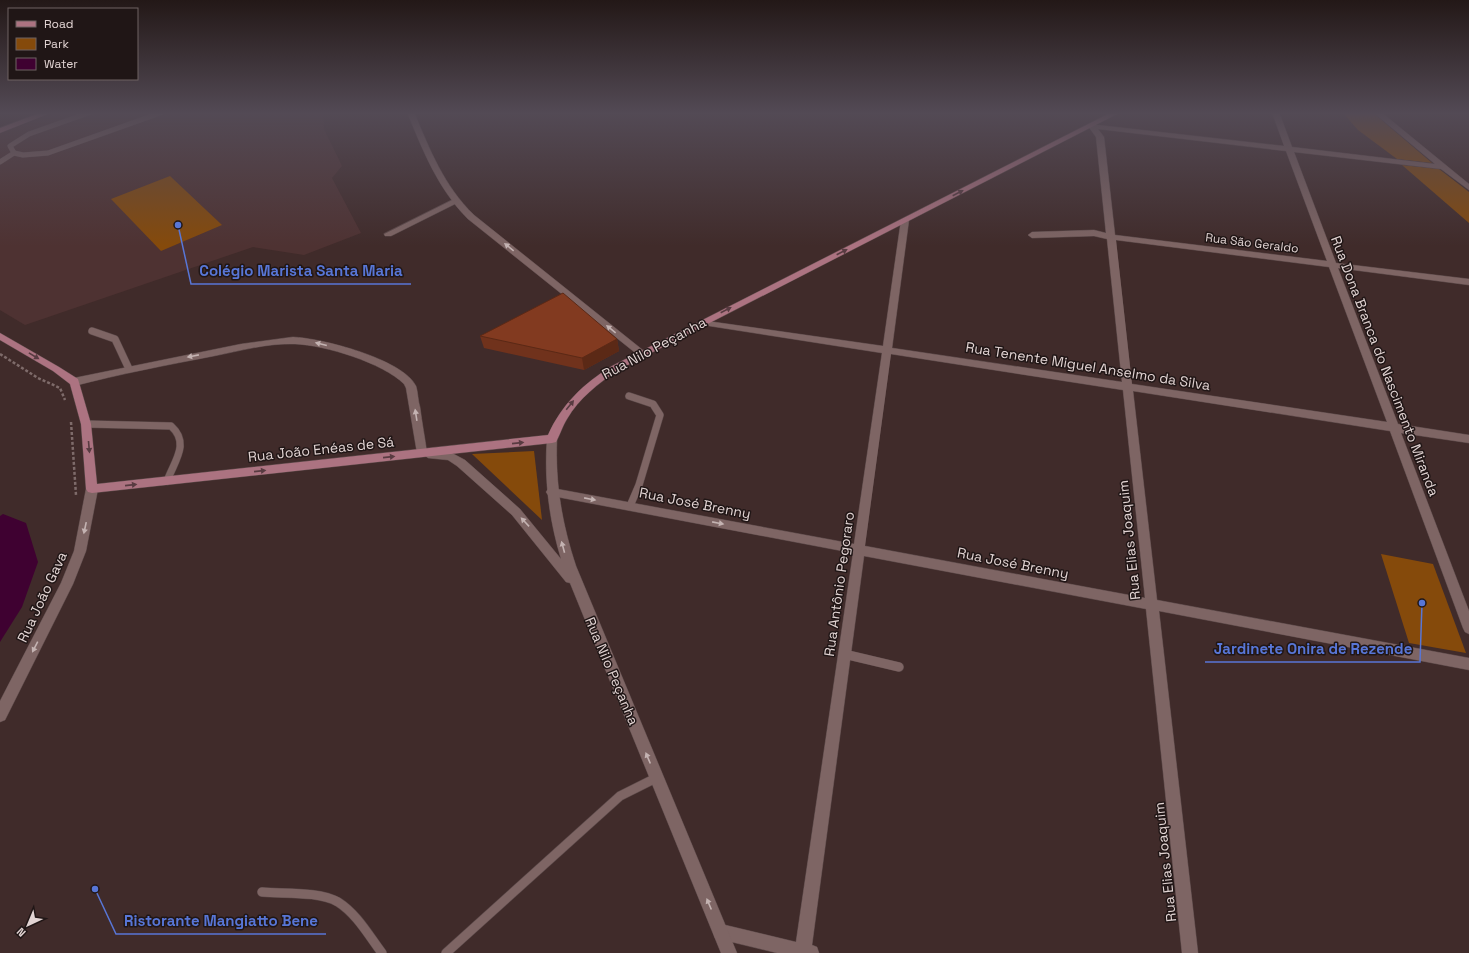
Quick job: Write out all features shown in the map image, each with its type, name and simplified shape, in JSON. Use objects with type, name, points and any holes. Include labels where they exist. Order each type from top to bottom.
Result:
[{"type":"main road","name":"Rua Nilo Peçanha","points":[[552,439],[568,406],[598,378],[641,353],[1031,156]]},
{"type":"main road","points":[[0,336],[56,369],[74,382]]},
{"type":"main road","name":"Rua João Gava","points":[[74,382],[86,424],[92,489]]},
{"type":"main road","name":"Rua João Enéas de Sá","points":[[92,489],[552,439]]},
{"type":"street","points":[[430,156],[442,182],[455,202],[471,217],[641,353]]},
{"type":"street","name":"Rua Elias Joaquim","points":[[1102,156],[1190,953]]},
{"type":"street","name":"Rua Dona Branca do Nascimento Miranda","points":[[1291,156],[1469,628]]},
{"type":"street","points":[[1357,156],[1442,167]]},
{"type":"street","points":[[1429,156],[1469,188]]},
{"type":"street","points":[[388,234],[455,202]]},
{"type":"street","name":"Rua Antônio Pegoraro","points":[[807,952],[844,654],[905,220]]},
{"type":"street","name":"Rua São Geraldo","points":[[1032,235],[1094,233],[1111,237],[1469,282]]},
{"type":"street","name":"Rua Tenente Miguel Anselmo da Silva","points":[[703,322],[1469,439]]},
{"type":"street","points":[[74,382],[129,369],[267,343],[305,341],[318,342],[339,349],[398,373],[407,379],[411,387],[422,453],[450,456],[461,463],[528,525],[576,584]]},
{"type":"street","name":"Rua Nilo Peçanha","points":[[552,439],[550,466],[552,492],[558,528],[576,584],[729,953]]},
{"type":"street","name":"Rua João Gava","points":[[0,715],[67,584],[80,551],[92,489]]},
{"type":"street","name":"Rua José Brenny","points":[[552,492],[1469,664]]},
{"type":"street","points":[[721,932],[807,952]]},
{"type":"lane","points":[[0,162],[9,156]]},
{"type":"lane","points":[[92,331],[115,339],[129,369]]},
{"type":"lane","points":[[629,396],[653,404],[660,415],[639,485],[630,506]]},
{"type":"lane","points":[[86,424],[171,426],[180,433],[182,443],[167,481]]},
{"type":"lane","points":[[844,654],[899,667]]},
{"type":"lane","points":[[446,953],[620,796],[656,778]]},
{"type":"lane","points":[[262,892],[331,900],[345,908],[382,953]]},
{"type":"path","points":[[0,354],[38,378],[60,388],[66,402]]},
{"type":"path","points":[[71,415],[76,494],[74,501]]},
{"type":"shaded area","points":[[0,156],[337,156],[342,166],[332,178],[361,233],[304,255],[253,247],[25,325],[0,310]]},
{"type":"green space","points":[[1394,156],[1424,156],[1432,163],[1397,159]]},
{"type":"green space","points":[[1402,165],[1439,169],[1469,192],[1469,223]]},
{"type":"green space","points":[[170,176],[222,225],[161,251],[111,199]]},
{"type":"green space","points":[[534,451],[542,520],[472,454]]},
{"type":"green space","points":[[1381,554],[1433,564],[1466,653],[1409,643]]},
{"type":"water","points":[[3,514],[26,523],[38,562],[22,607],[0,642],[0,516]]},
{"type":"building","points":[[563,293],[617,339],[582,358],[480,336]]},
{"type":"place","name":"Colégio Marista Santa Maria","points":[[178,225]]},
{"type":"place","name":"Jardinete Onira de Rezende","points":[[1422,603]]},
{"type":"place","name":"Ristorante Mangiatto Bene","points":[[95,889]]}]
